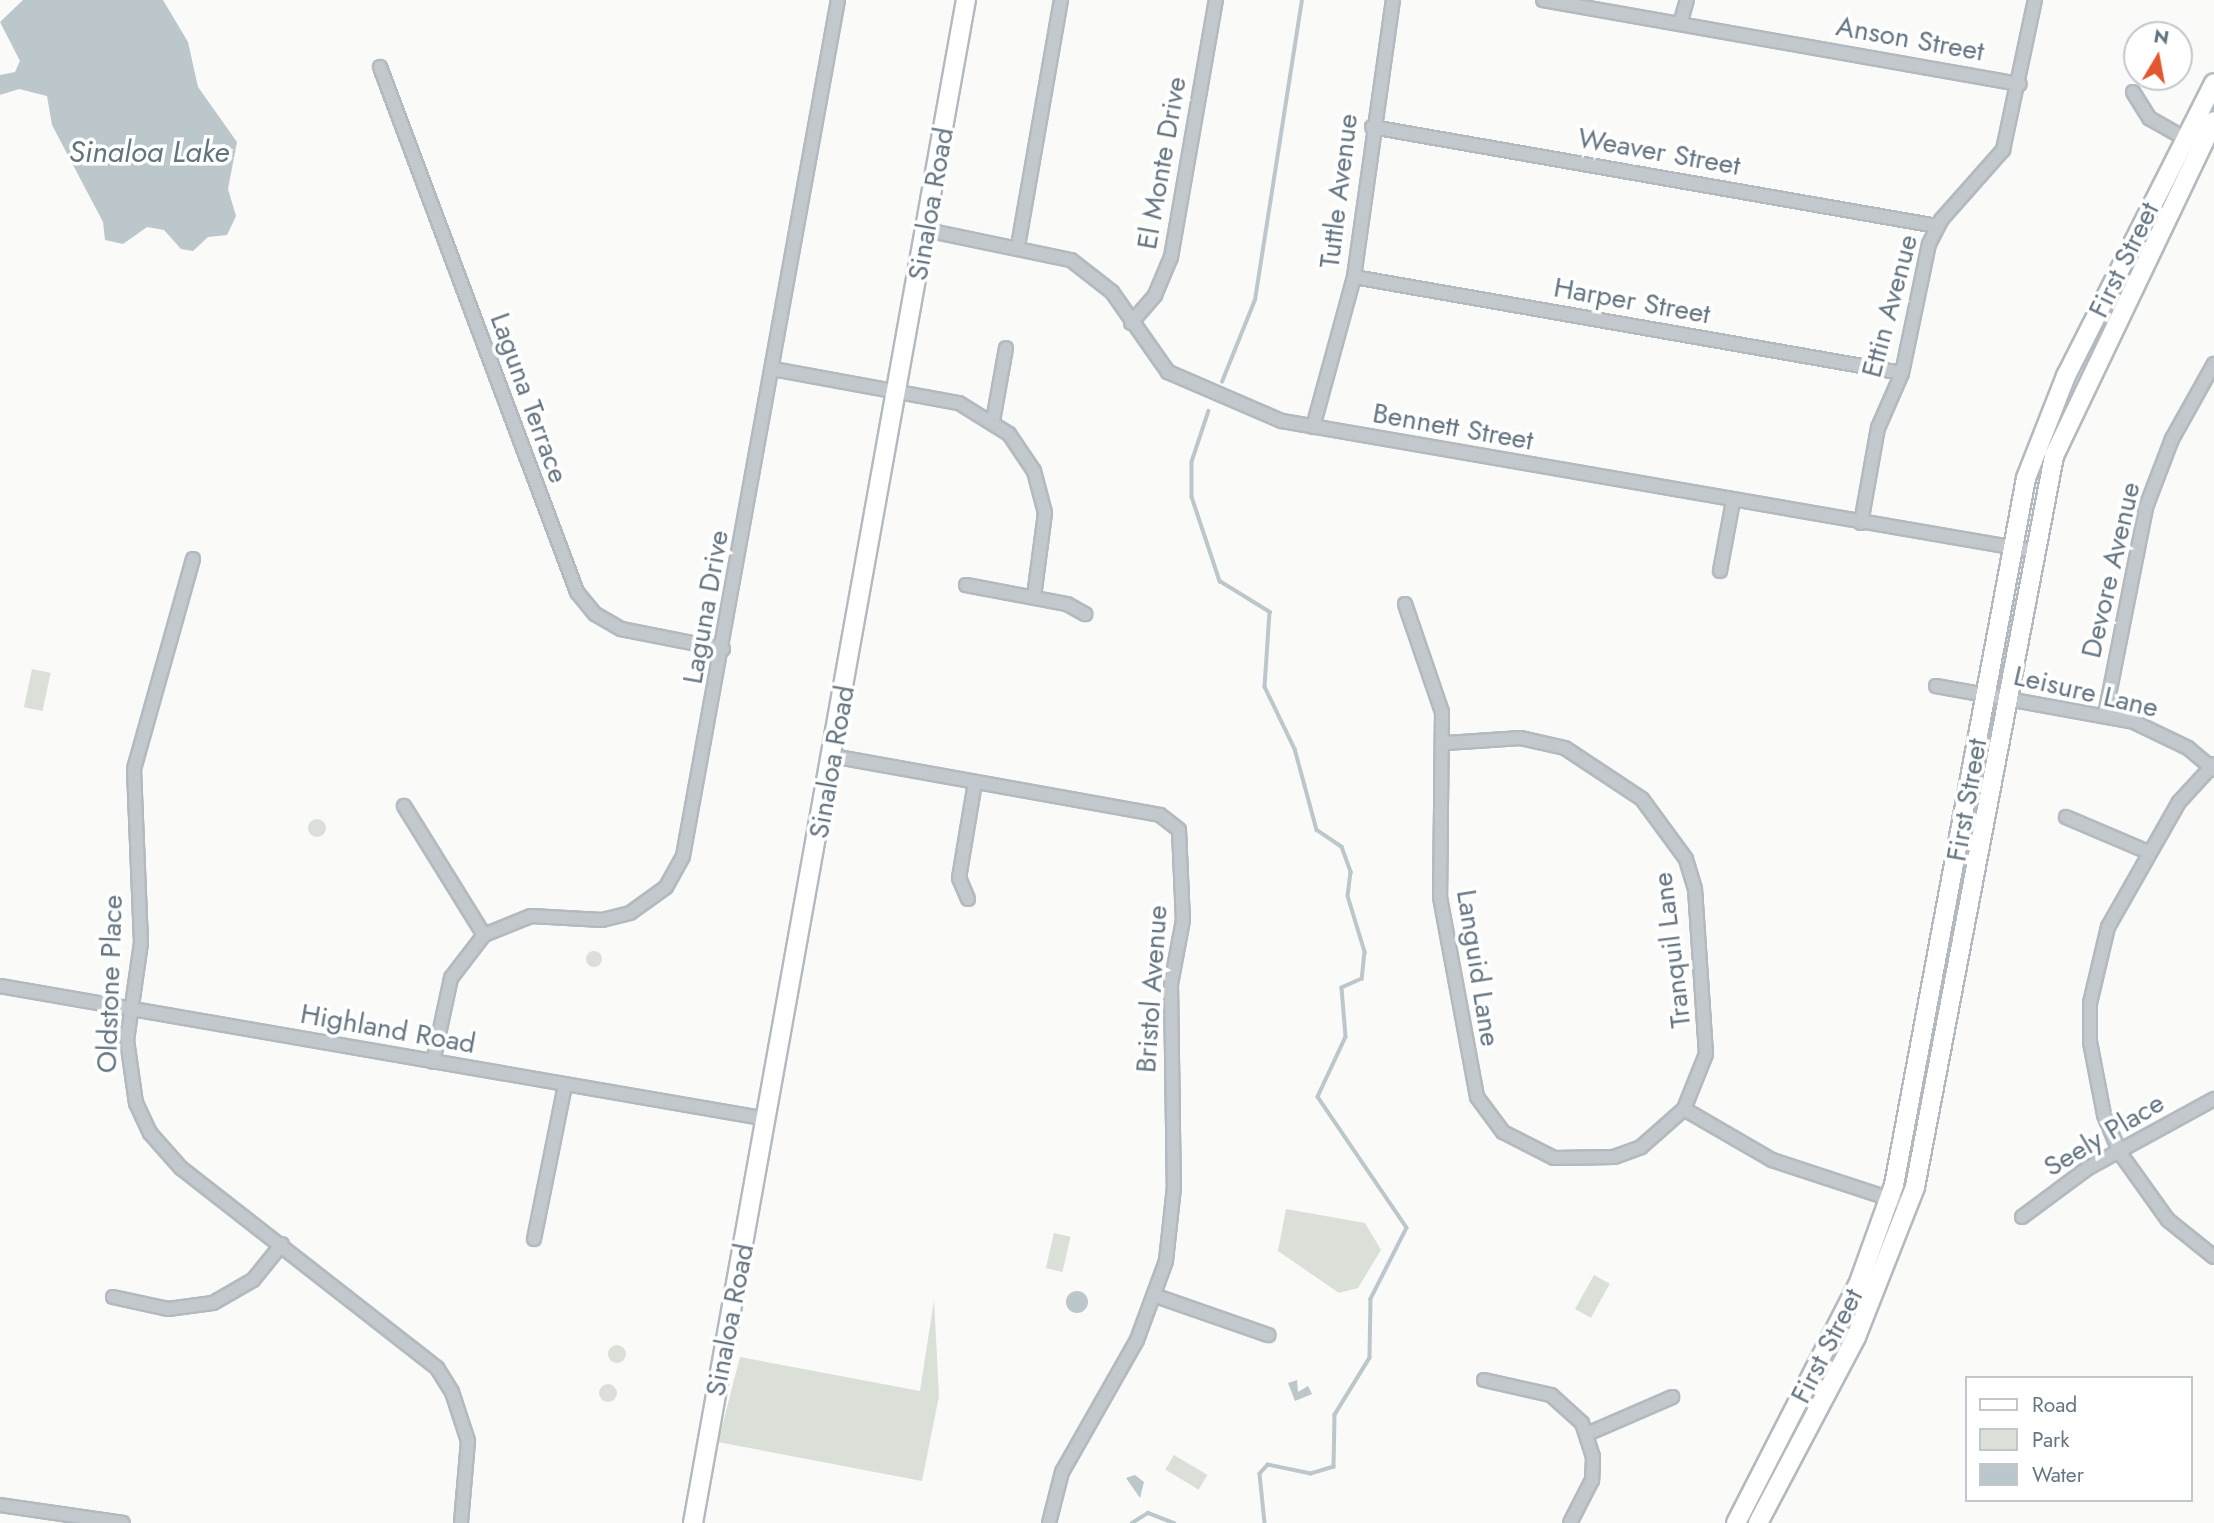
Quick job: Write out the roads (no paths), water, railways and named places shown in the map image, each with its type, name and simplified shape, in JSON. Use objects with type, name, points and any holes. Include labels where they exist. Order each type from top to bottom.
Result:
[{"type":"main road","name":"Sinaloa Road","points":[[693,1523],[898,392],[966,0]]},
{"type":"main road","name":"First Street","points":[[1735,1523],[1858,1285],[1890,1200],[1916,1088],[2011,548],[2047,419],[2214,82]]},
{"type":"main road","name":"First Street","points":[[1758,1523],[1856,1337],[1909,1205],[1930,1119],[2033,551],[2066,426],[2214,121]]},
{"type":"street","name":"Laguna Drive","points":[[484,935],[531,916],[616,918],[666,887],[687,845],[838,0]]},
{"type":"street","points":[[1018,246],[1061,0]]},
{"type":"street","name":"El Monte Drive","points":[[1131,323],[1156,295],[1171,257],[1216,0]]},
{"type":"street","name":"Tuttle Avenue","points":[[1313,427],[1354,277],[1392,0]]},
{"type":"street","name":"Anson Street","points":[[1543,0],[2020,84]]},
{"type":"street","points":[[1680,24],[1687,0]]},
{"type":"street","name":"Ettin Avenue","points":[[1861,523],[1878,428],[1902,373],[1923,263],[1937,226],[2003,149],[2020,84],[2035,0]]},
{"type":"street","name":"Laguna Terrace","points":[[380,67],[577,592],[595,614],[621,629],[723,649]]},
{"type":"street","points":[[2133,92],[2149,118],[2184,138]]},
{"type":"street","name":"Weaver Street","points":[[1373,127],[1937,226]]},
{"type":"street","name":"Bennett Street","points":[[926,230],[1018,246],[1086,269],[1112,292],[1153,358],[1185,383],[1257,414],[1313,427],[2033,551]]},
{"type":"street","name":"Harper Street","points":[[1354,277],[1902,373]]},
{"type":"street","points":[[993,421],[1006,348]]},
{"type":"street","name":"Devore Avenue","points":[[2105,715],[2146,507],[2172,439],[2214,364]]},
{"type":"street","points":[[773,369],[959,403],[993,421],[1024,453],[1042,493],[1045,530],[1034,597]]},
{"type":"street","points":[[1720,571],[1733,501]]},
{"type":"street","name":"Oldstone Place","points":[[193,559],[134,769],[141,943],[132,1009],[128,1071],[150,1133],[181,1168],[417,1348],[452,1392],[469,1460],[461,1523]]},
{"type":"street","points":[[966,585],[1034,597],[1085,614]]},
{"type":"street","name":"Languid Lane","points":[[1405,604],[1436,688],[1446,743],[1440,897],[1471,1077],[1486,1112],[1526,1147],[1583,1161],[1641,1147],[1684,1109]]},
{"type":"street","name":"Leisure Lane","points":[[1936,686],[2105,715],[2162,733],[2213,767]]},
{"type":"street","name":"Tranquil Lane","points":[[1446,743],[1521,738],[1565,748],[1642,799],[1674,834],[1695,889],[1707,1031],[1703,1071],[1684,1109]]},
{"type":"street","name":"Bristol Avenue","points":[[832,756],[1160,815],[1179,830],[1183,920],[1171,984],[1170,1039],[1174,1187],[1156,1296],[1078,1437],[1049,1523]]},
{"type":"street","points":[[2213,767],[2148,852],[2108,927],[2090,1003],[2094,1078],[2120,1153],[2159,1210],[2214,1257]]},
{"type":"street","points":[[968,899],[959,878],[975,782]]},
{"type":"street","points":[[404,806],[484,935],[451,978],[433,1062]]},
{"type":"street","points":[[2066,817],[2148,852]]},
{"type":"street","name":"Highland Road","points":[[0,986],[767,1119]]},
{"type":"street","points":[[534,1239],[565,1085]]},
{"type":"street","name":"Seely Place","points":[[2022,1217],[2063,1184],[2214,1099]]},
{"type":"street","points":[[1684,1109],[1772,1160],[1909,1205]]},
{"type":"street","points":[[113,1297],[168,1309],[213,1303],[253,1280],[282,1244]]},
{"type":"street","points":[[1156,1296],[1268,1335]]},
{"type":"street","points":[[1484,1380],[1551,1395],[1587,1434],[1592,1480],[1570,1523]]},
{"type":"street","points":[[1587,1434],[1672,1397]]},
{"type":"street","points":[[0,1504],[123,1523]]},
{"type":"water","name":"Sinaloa Lake","points":[[23,0],[163,0],[188,42],[198,87],[237,142],[228,189],[236,216],[227,235],[208,237],[193,251],[181,249],[164,230],[147,227],[123,244],[105,240],[103,222],[52,125],[47,96],[19,89],[0,95],[0,75],[15,72],[20,61],[0,22]]},
{"type":"water","points":[[1077,1291],[1087,1298],[1088,1302],[1081,1312],[1077,1313],[1067,1306],[1066,1302],[1073,1292]]},
{"type":"water","points":[[1297,1380],[1298,1392],[1308,1386],[1312,1394],[1295,1401],[1288,1383]]},
{"type":"water","points":[[1135,1475],[1144,1482],[1140,1498],[1126,1478]]},
{"type":"waterway","points":[[1222,382],[1255,300],[1302,0]]},
{"type":"waterway","points":[[1209,411],[1192,462],[1192,497],[1220,581],[1270,612],[1265,687],[1295,749],[1317,830],[1342,847],[1351,872],[1348,896],[1365,952],[1362,979],[1342,988],[1346,1037],[1318,1097],[1407,1228],[1371,1299],[1370,1358],[1335,1415],[1334,1467],[1311,1474],[1268,1465],[1260,1474],[1265,1523]]},
{"type":"waterway","points":[[1132,1523],[1148,1513],[1174,1523]]}]
